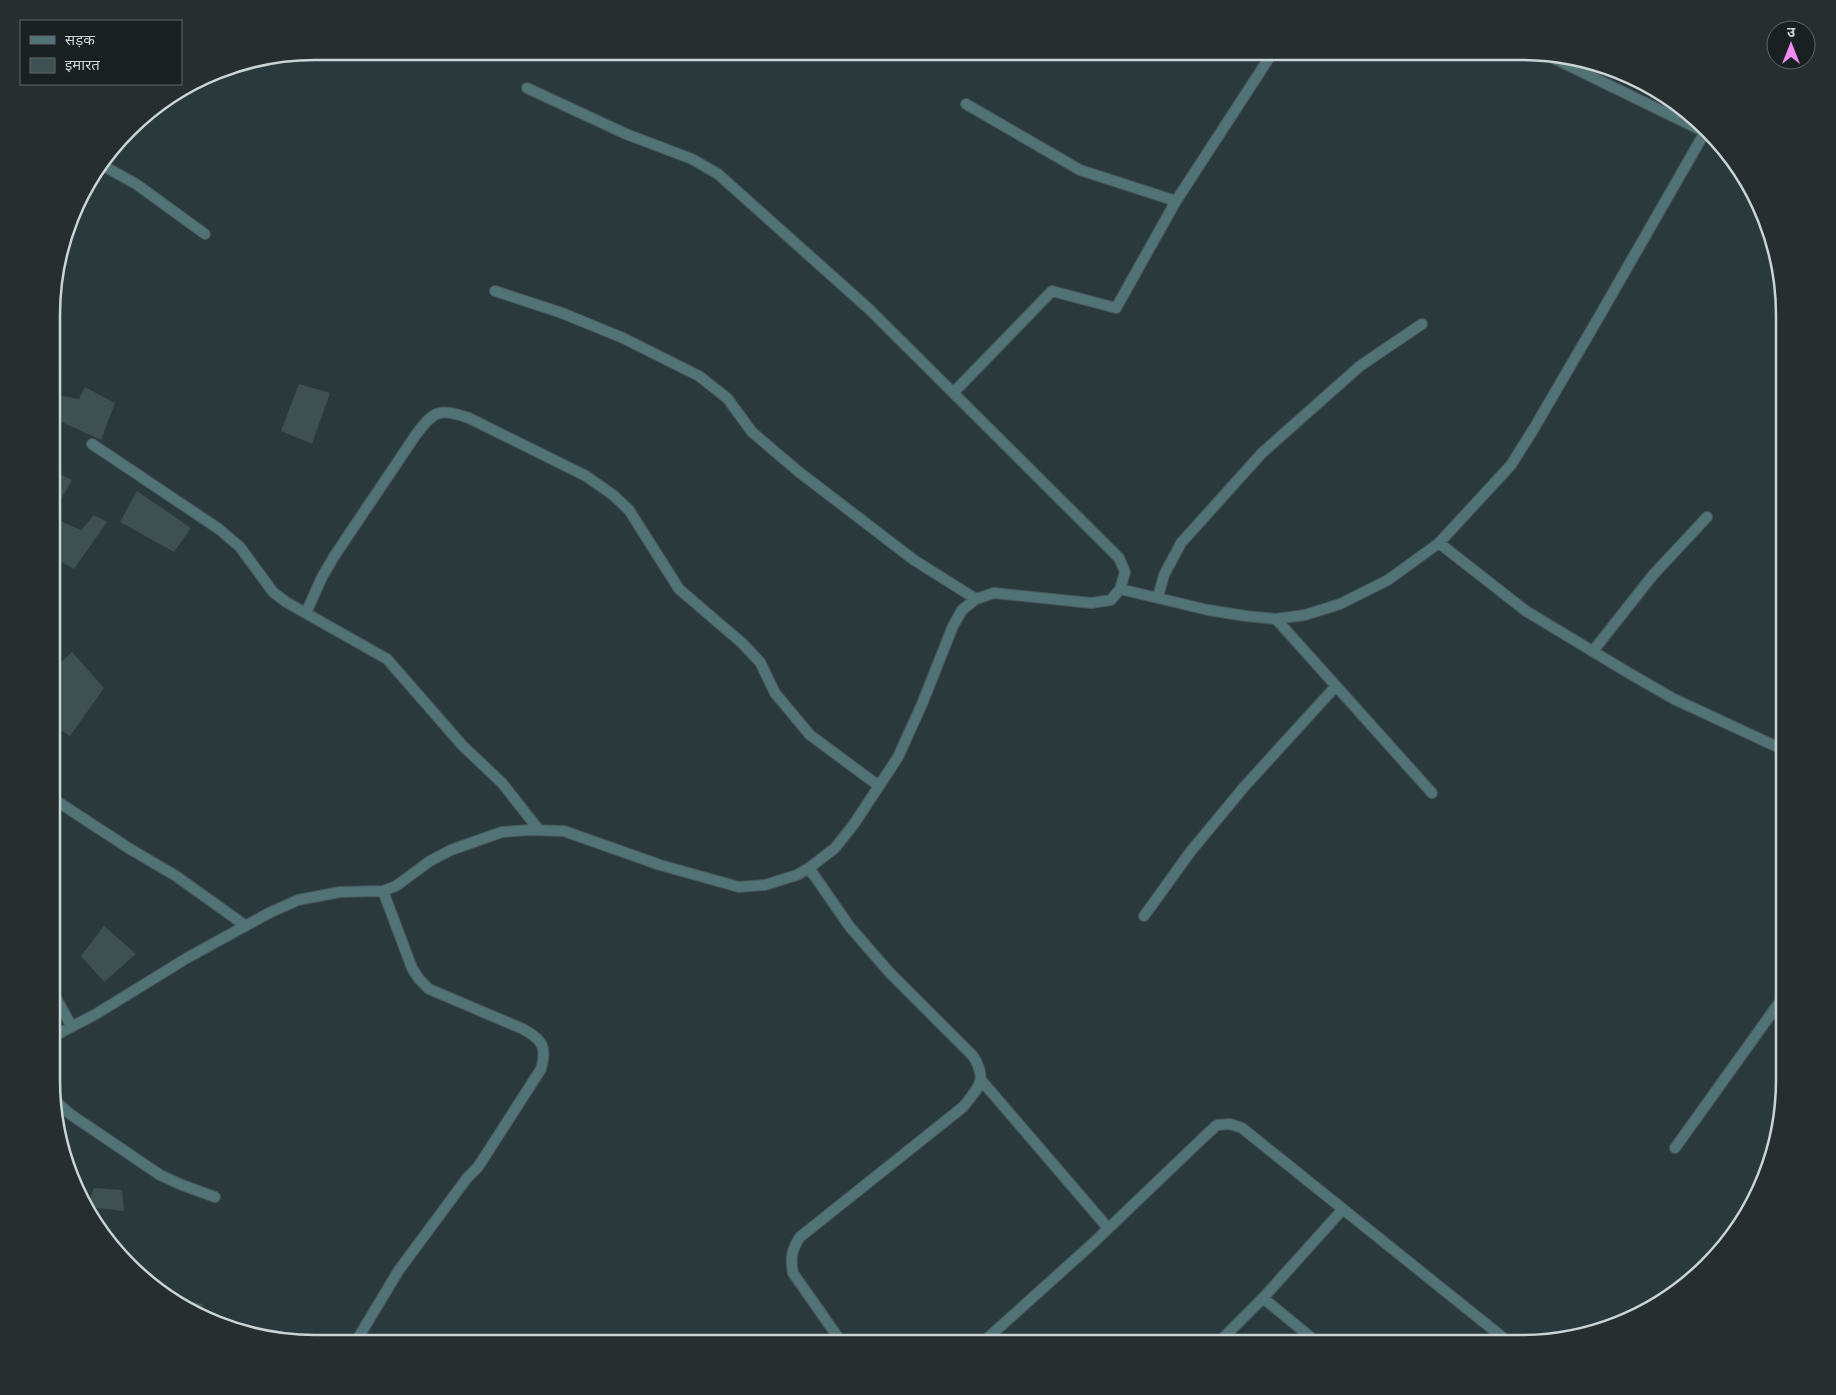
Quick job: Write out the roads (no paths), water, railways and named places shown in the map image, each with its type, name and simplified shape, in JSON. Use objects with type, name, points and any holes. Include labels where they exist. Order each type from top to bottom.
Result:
[{"type":"street","points":[[953,393],[1052,292],[1116,308],[1176,201],[1268,60]]},
{"type":"street","points":[[1566,64],[1690,124]]},
{"type":"street","points":[[60,1033],[96,1014],[187,958],[298,900],[340,892],[383,891],[396,886],[430,861],[451,850],[502,832],[564,831],[660,865],[739,887],[766,885],[797,875],[834,848],[854,824],[898,757],[922,704],[953,626],[962,610],[976,598],[994,593],[1091,603],[1111,600],[1120,588],[1125,572],[1119,558],[869,309],[718,174],[692,159],[626,134],[527,88]]},
{"type":"street","points":[[966,104],[1080,170],[1176,201]]},
{"type":"street","points":[[1120,588],[1236,615],[1276,619],[1305,615],[1340,604],[1388,580],[1439,543],[1510,465],[1533,430],[1703,137]]},
{"type":"street","points":[[107,167],[136,184],[204,234]]},
{"type":"street","points":[[495,291],[562,312],[623,338],[699,376],[727,398],[752,432],[799,472],[914,560],[976,598]]},
{"type":"street","points":[[1158,598],[1164,575],[1181,543],[1262,453],[1360,366],[1422,324]]},
{"type":"street","points":[[306,613],[335,555],[427,419],[437,413],[452,412],[469,418],[586,476],[613,495],[629,510],[678,589],[742,643],[760,662],[775,693],[810,735],[879,786]]},
{"type":"street","points":[[92,444],[219,529],[240,547],[273,592],[286,602],[387,659],[462,745],[502,783],[539,830]]},
{"type":"street","points":[[1593,651],[1653,575],[1707,517]]},
{"type":"street","points":[[1439,543],[1526,611],[1674,700],[1776,746]]},
{"type":"street","points":[[1276,619],[1432,792]]},
{"type":"street","points":[[1144,916],[1191,851],[1244,787],[1336,686]]},
{"type":"street","points":[[60,803],[130,849],[176,876],[246,926]]},
{"type":"street","points":[[809,868],[850,927],[890,973],[973,1056],[980,1068],[981,1080],[976,1091],[963,1107],[800,1237],[793,1248],[791,1262],[793,1273],[836,1335]]},
{"type":"street","points":[[360,1335],[399,1270],[467,1178],[478,1167],[541,1069],[545,1056],[543,1044],[536,1036],[524,1029],[429,989],[419,979],[412,968],[383,891]]},
{"type":"street","points":[[60,1006],[72,1027]]},
{"type":"street","points":[[1675,1148],[1776,1007]]},
{"type":"street","points":[[981,1080],[1108,1228]]},
{"type":"street","points":[[62,1107],[160,1175],[215,1197]]},
{"type":"street","points":[[991,1335],[1217,1125],[1230,1124],[1242,1128],[1255,1137],[1500,1335]]},
{"type":"street","points":[[1227,1335],[1343,1210]]},
{"type":"street","points":[[1263,1298],[1308,1335]]}]
